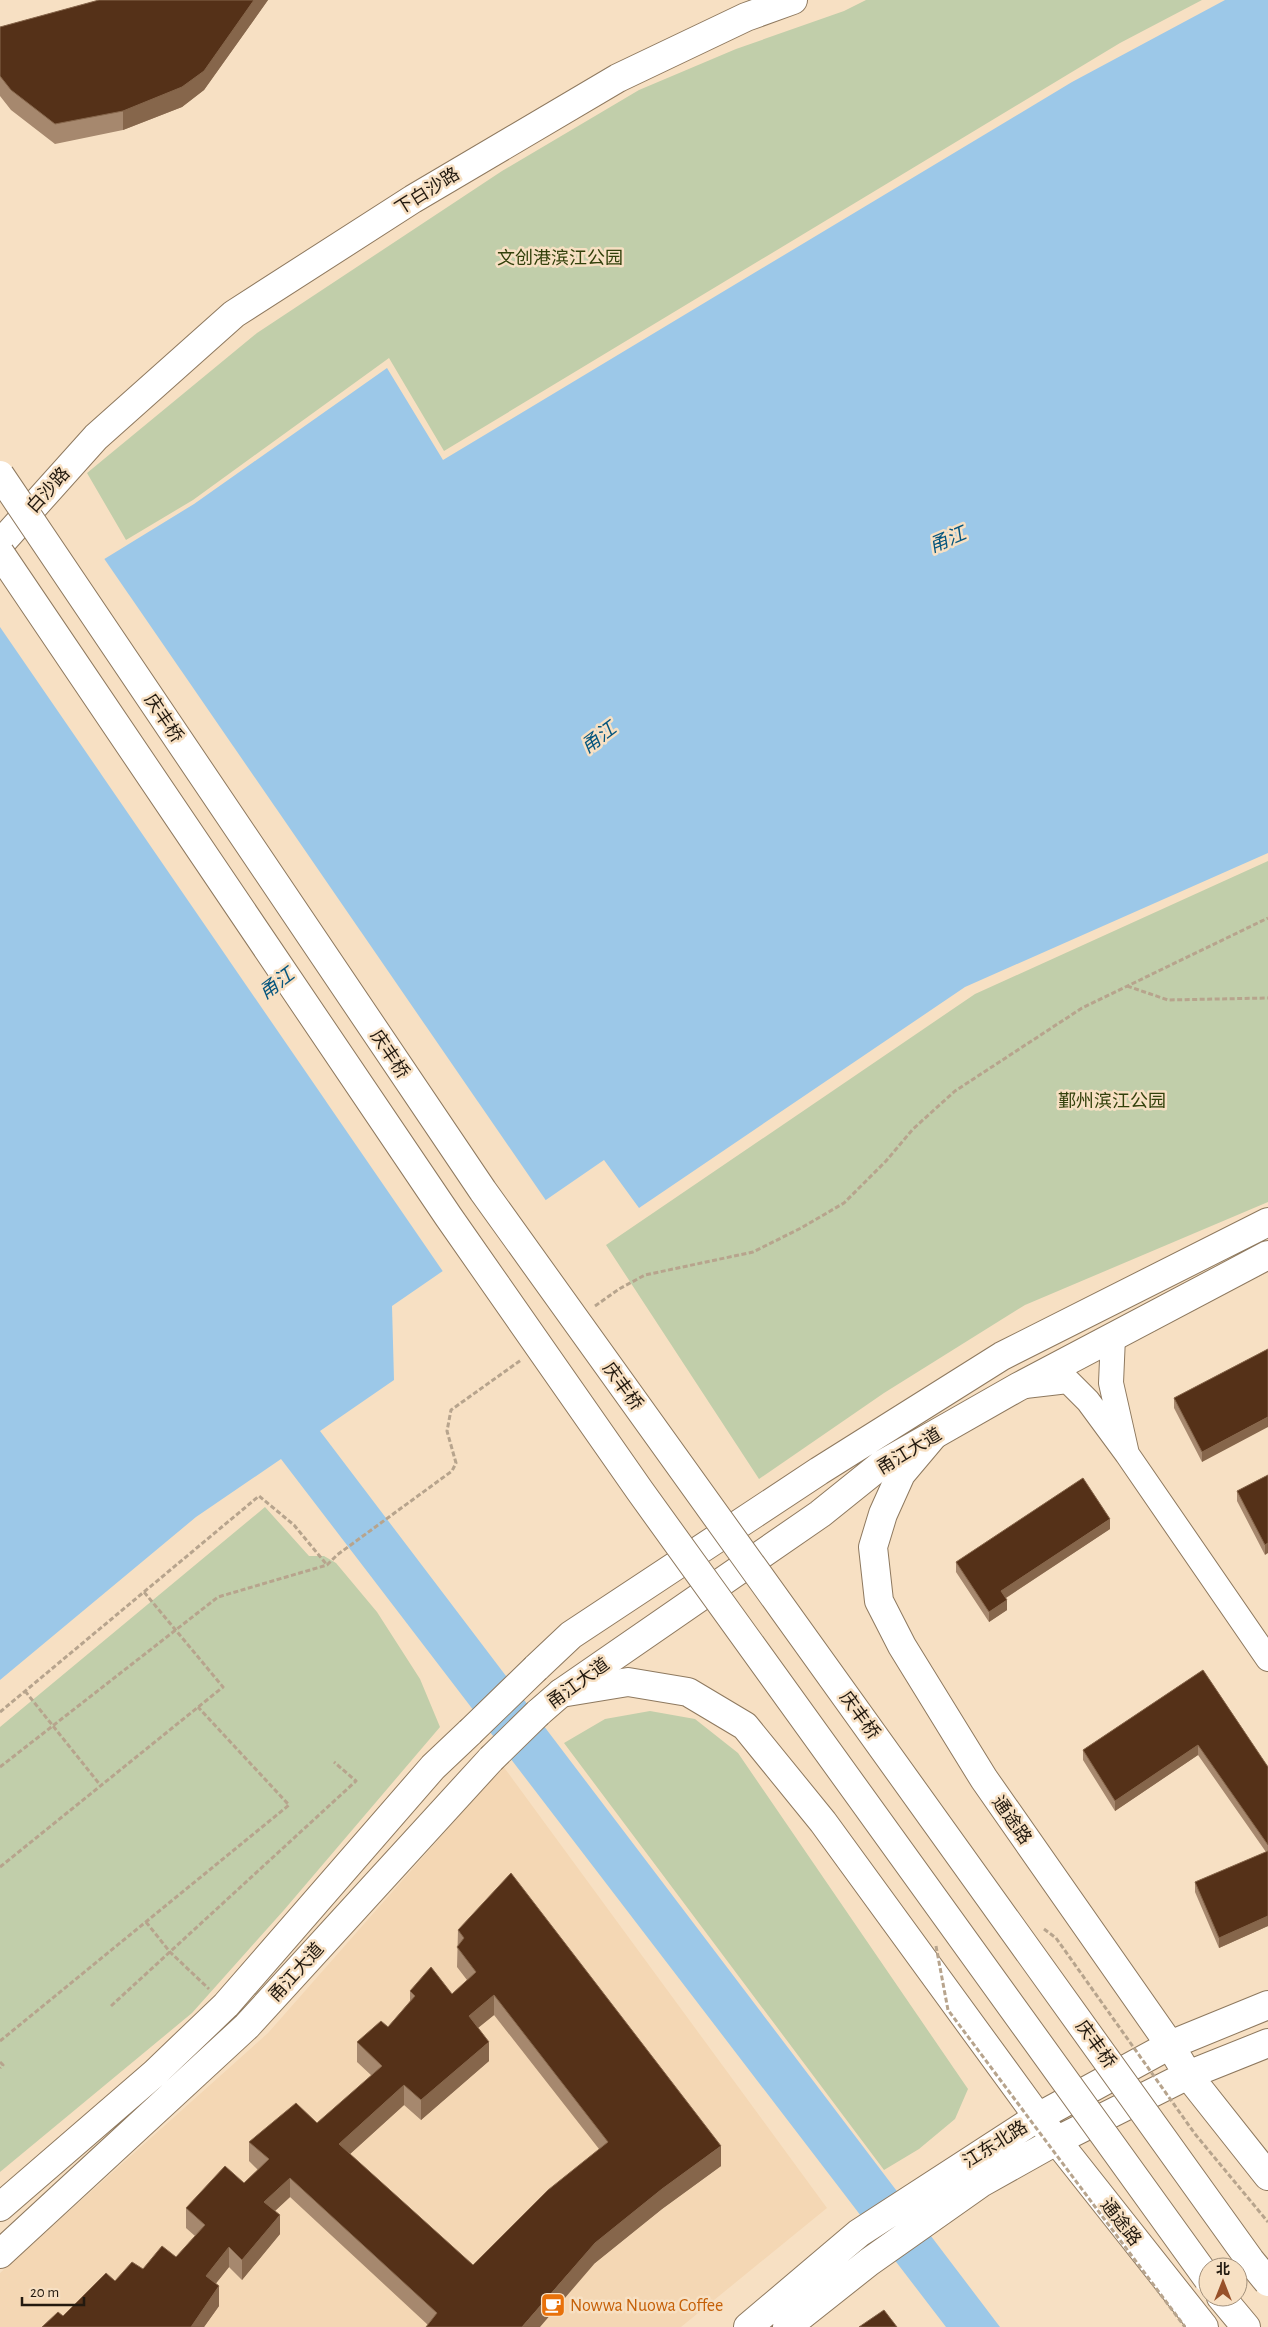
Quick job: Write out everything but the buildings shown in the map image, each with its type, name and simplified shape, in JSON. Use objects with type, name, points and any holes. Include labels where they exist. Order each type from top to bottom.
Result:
[{"type":"main road","name":"下白沙路","points":[[96,437],[234,314],[413,199],[618,78],[746,17],[793,0]]},
{"type":"main road","name":"白沙路","points":[[0,544],[96,437]]},
{"type":"main road","name":"庆丰桥","points":[[0,475],[483,1192],[1250,2260],[1268,2282]]},
{"type":"main road","points":[[0,553],[448,1216],[640,1491],[1198,2265]]},
{"type":"main road","name":"甬江大道","points":[[0,2207],[155,2073],[226,2005],[434,1767],[571,1635],[819,1472],[1002,1356],[1268,1222]]},
{"type":"main road","name":"甬江大道","points":[[0,2254],[247,2026],[491,1758],[562,1693],[820,1514],[881,1465],[1018,1387],[1268,1255]]},
{"type":"main road","name":"通途路","points":[[932,1436],[900,1474],[873,1547],[879,1601],[902,1646],[984,1779],[1170,2045],[1188,2075],[1268,2176]]},
{"type":"main road","name":"通途路","points":[[562,1693],[628,1682],[688,1692],[746,1726],[823,1822],[1056,2141],[1204,2327]]},
{"type":"main road","name":"江东北路","points":[[748,2327],[859,2233],[1038,2117],[1170,2045],[1268,2005]]},
{"type":"main road","name":"江东北路","points":[[787,2327],[869,2262],[981,2183],[1056,2141],[1188,2075],[1268,2043]]},
{"type":"main road","points":[[1229,2307],[1246,2327]]},
{"type":"street","points":[[1113,1336],[1111,1383],[1128,1454]]},
{"type":"street","points":[[1018,1387],[1068,1381],[1088,1400],[1128,1454],[1268,1659]]},
{"type":"path","points":[[587,1312],[619,1289],[645,1275],[753,1252],[844,1203],[886,1161],[913,1128],[955,1091],[1082,1008],[1268,918]]},
{"type":"path","points":[[1127,986],[1168,1000],[1268,998]]},
{"type":"path","points":[[0,1767],[218,1597],[327,1565],[337,1555],[452,1472],[456,1463],[447,1431],[451,1410],[523,1358]]},
{"type":"path","points":[[0,1712],[259,1496],[294,1525],[327,1565]]},
{"type":"path","points":[[0,1867],[223,1687],[144,1592]]},
{"type":"path","points":[[25,1691],[101,1786]]},
{"type":"path","points":[[0,2041],[289,1805],[198,1708]]},
{"type":"path","points":[[111,2006],[356,1781],[334,1762]]},
{"type":"path","points":[[146,1922],[170,1952],[226,2005]]},
{"type":"path","points":[[1041,1926],[1056,1938],[1195,2134],[1268,2222]]},
{"type":"path","points":[[936,1942],[948,2010],[1185,2327]]},
{"type":"path","points":[[0,2062],[3,2066],[0,2068]]},
{"type":"shaded area","points":[[503,1766],[827,2208],[681,2327],[0,2327],[0,2273],[268,2033]]},
{"type":"green space","name":"文创港滨江公园","points":[[866,0],[1202,0],[1120,43],[444,451],[389,358],[193,500],[126,540],[87,473],[257,333],[502,171],[639,90],[736,49],[844,11]]},
{"type":"green space","name":"鄞州滨江公园","points":[[1268,861],[1268,1202],[1025,1305],[884,1393],[759,1479],[606,1245],[975,994]]},
{"type":"green space","points":[[265,1507],[309,1556],[324,1556],[336,1563],[377,1612],[420,1679],[440,1727],[284,1910],[192,2013],[0,2172],[0,1727]]},
{"type":"green space","points":[[650,1711],[695,1719],[738,1753],[968,2089],[955,2119],[919,2149],[884,2170],[564,1743],[605,1719]]},
{"type":"water","name":"甬江","points":[[1225,0],[1268,0],[1268,853],[965,987],[639,1208],[604,1160],[392,1306],[394,1380],[320,1431],[1000,2327],[946,2327],[281,1459],[196,1517],[0,1680],[0,623],[194,504],[387,368],[443,460],[1072,82]]},
{"type":"pier","points":[[103,557],[547,1202],[444,1273],[0,627],[0,621]]},
{"type":"place","name":"Nowwa Nuowa Coffee","points":[[553,2305]]}]
